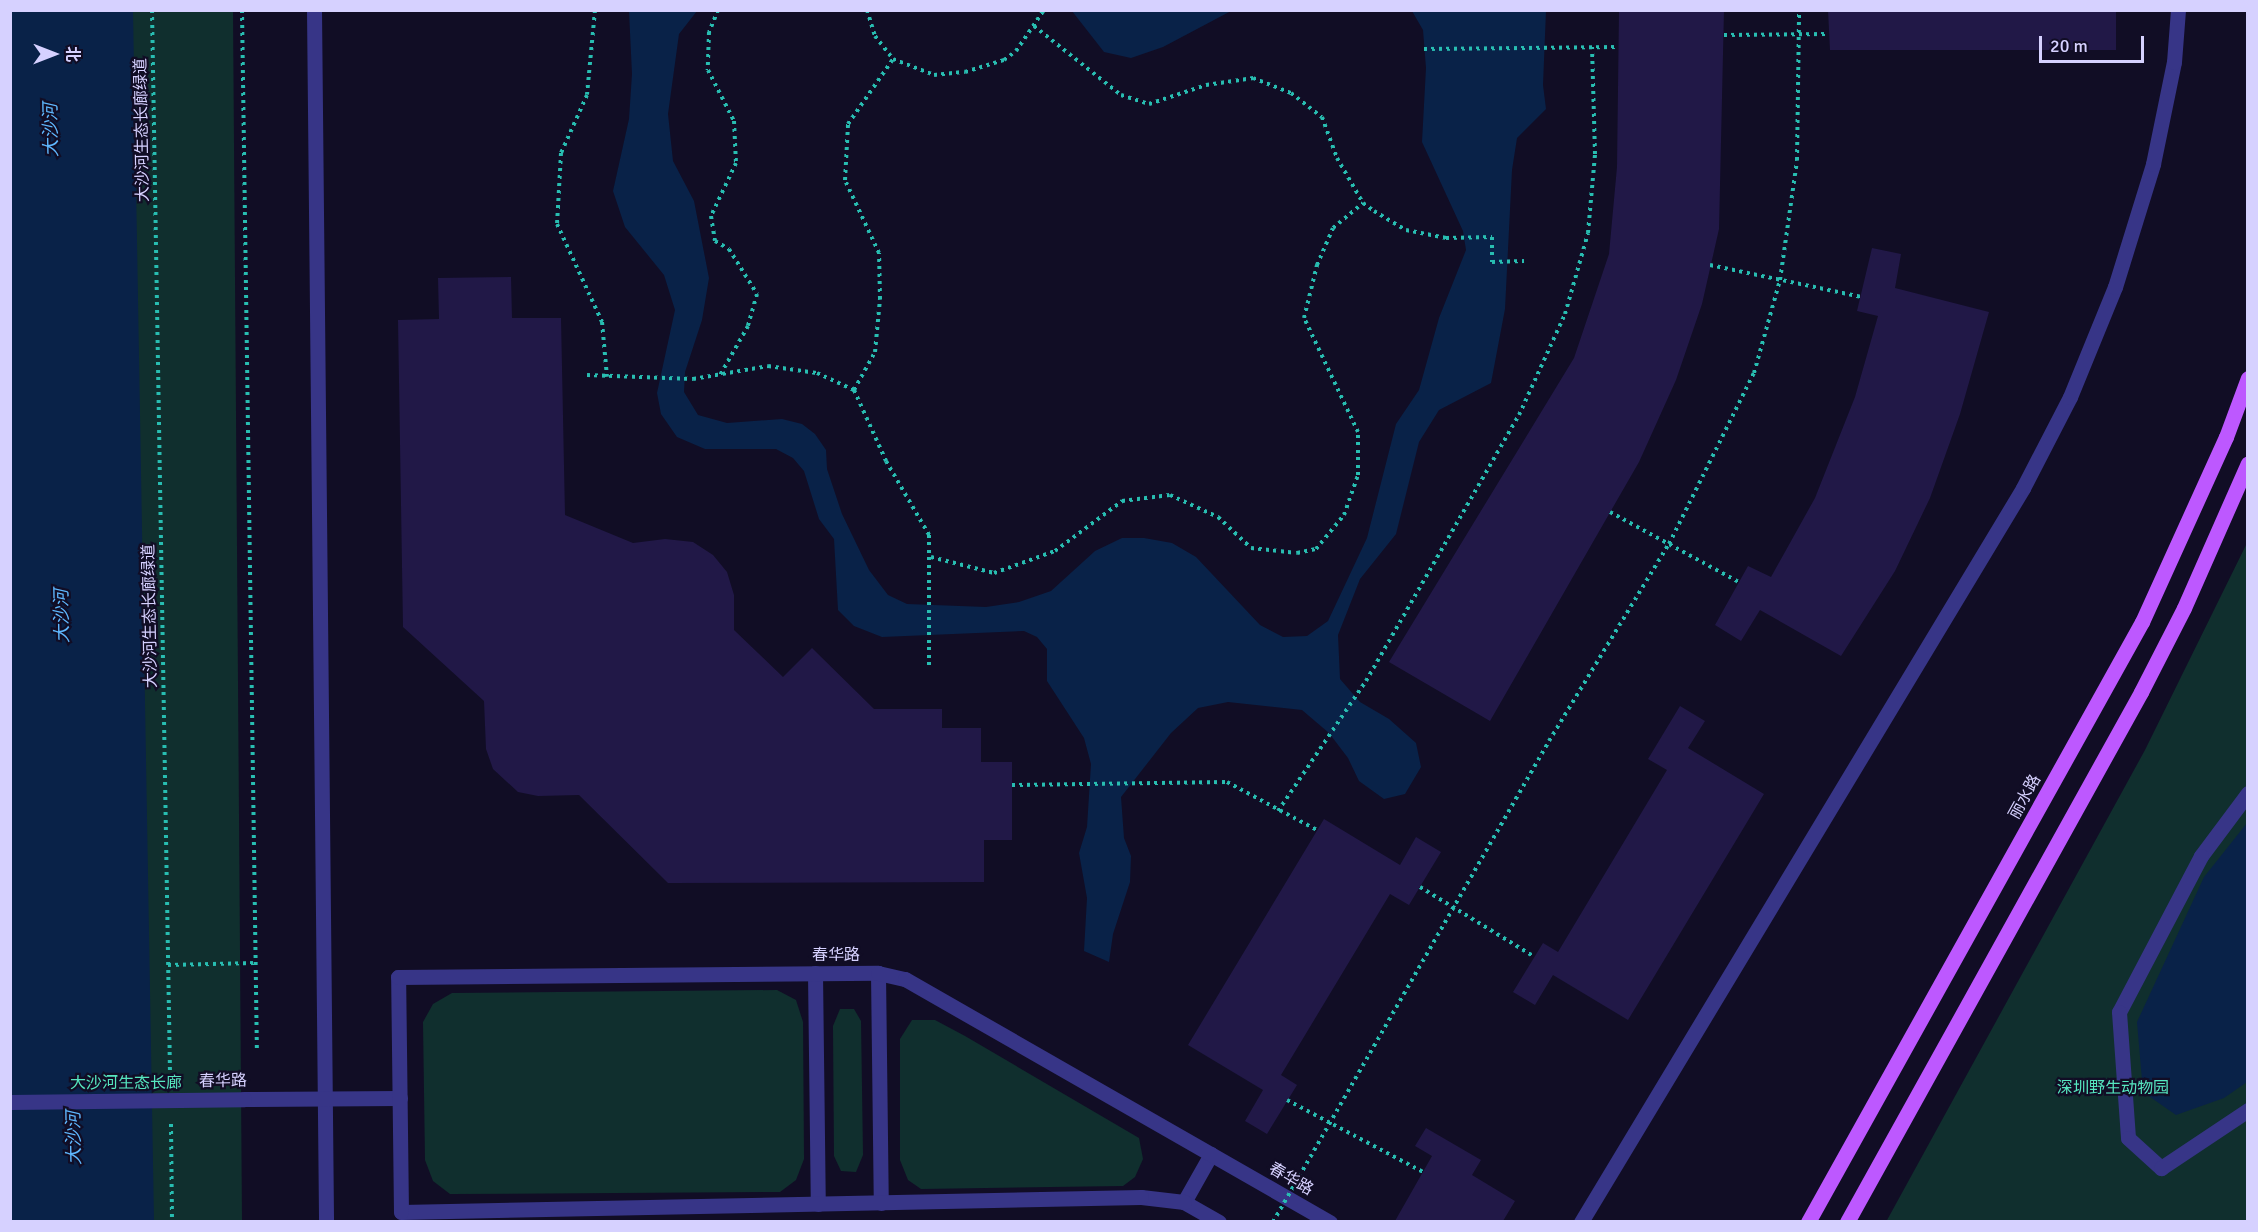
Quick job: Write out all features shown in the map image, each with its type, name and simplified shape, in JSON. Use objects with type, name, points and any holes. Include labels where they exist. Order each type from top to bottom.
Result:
[{"type":"main road","name":"丽水路","points":[[1808,1221],[2142,622],[2226,437],[2247,378]]},
{"type":"main road","points":[[1847,1221],[2141,692],[2184,608],[2247,463]]},
{"type":"street","points":[[314,10],[326,1221]]},
{"type":"street","points":[[1581,1221],[2023,488],[2070,398],[2115,287],[2153,164],[2174,62],[2178,10]]},
{"type":"street","points":[[2247,793],[2201,856],[2119,1012],[2128,1138],[2161,1168],[2247,1110]]},
{"type":"street","points":[[878,973],[881,1203]]},
{"type":"street","name":"春华路","points":[[1219,1221],[1184,1202],[1141,1197],[401,1212],[398,977],[878,973],[923,986],[1330,1221]]},
{"type":"street","points":[[815,974],[818,1204]]},
{"type":"street","name":"春华路","points":[[10,1102],[400,1098]]},
{"type":"street","points":[[1184,1202],[1211,1154]]},
{"type":"path","name":"大沙河生态长廊绿道","points":[[152,10],[170,1085]]},
{"type":"path","points":[[242,10],[256,1052]]},
{"type":"path","points":[[595,10],[587,95],[561,153],[556,224],[602,322],[607,377]]},
{"type":"path","points":[[718,10],[709,32],[708,70],[734,121],[736,163],[711,216],[715,241],[729,249],[757,294],[748,326],[720,375]]},
{"type":"path","points":[[867,10],[867,19],[892,58],[934,75],[965,72],[1004,60],[1034,26],[1044,10]]},
{"type":"path","points":[[1273,1221],[1333,1124],[1453,908],[1669,544],[1754,373],[1780,280],[1797,160],[1799,10]]},
{"type":"path","points":[[1034,26],[1121,95],[1149,104],[1206,85],[1253,78],[1291,93],[1322,117],[1337,158],[1363,203],[1406,230],[1446,238],[1492,237],[1492,262],[1524,261]]},
{"type":"path","points":[[1724,35],[1828,34]]},
{"type":"path","points":[[1278,811],[1366,681],[1519,415],[1564,314],[1588,233],[1595,154],[1592,47]]},
{"type":"path","points":[[1424,49],[1618,47]]},
{"type":"path","points":[[854,390],[875,352],[880,299],[879,253],[845,180],[848,124],[892,58]]},
{"type":"path","points":[[931,557],[994,573],[1055,551],[1122,501],[1170,495],[1218,517],[1251,548],[1297,554],[1316,549],[1344,515],[1358,475],[1358,432],[1304,318],[1317,265],[1333,228],[1363,203]]},
{"type":"path","points":[[1710,265],[1862,297]]},
{"type":"path","points":[[587,375],[632,379],[693,379],[768,366],[817,373],[854,390],[886,461],[928,535],[931,557],[928,667]]},
{"type":"path","points":[[1610,512],[1739,582]]},
{"type":"path","points":[[1012,784],[1227,782],[1317,830]]},
{"type":"path","points":[[1420,887],[1533,956]]},
{"type":"path","points":[[168,965],[255,963]]},
{"type":"path","points":[[1287,1100],[1423,1172]]},
{"type":"path","points":[[171,1120],[172,1221]]},
{"type":"green space","name":"大沙河生态长廊","points":[[10,11],[233,11],[242,1221],[11,1221]]},
{"type":"green space","name":"深圳野生动物园","points":[[2247,543],[2247,1221],[1886,1222],[2145,750]]},
{"type":"green space","points":[[777,990],[796,1000],[803,1022],[804,1159],[796,1180],[780,1192],[450,1194],[433,1181],[425,1160],[423,1022],[433,1004],[452,993]]},
{"type":"green space","points":[[840,1009],[854,1009],[861,1021],[863,1155],[856,1172],[841,1171],[834,1156],[833,1026]]},
{"type":"green space","points":[[912,1020],[935,1020],[1139,1138],[1143,1159],[1135,1177],[1123,1186],[921,1189],[908,1180],[900,1160],[900,1039]]},
{"type":"water","name":"大沙河","points":[[10,11],[133,11],[154,1221],[11,1221]]},
{"type":"water","points":[[629,11],[697,11],[679,34],[668,114],[673,161],[694,201],[709,278],[702,320],[685,372],[684,392],[698,415],[727,423],[782,419],[802,424],[815,434],[826,450],[827,469],[842,514],[869,570],[888,595],[907,604],[986,607],[1019,602],[1051,591],[1095,551],[1122,538],[1144,538],[1172,543],[1196,557],[1260,625],[1283,637],[1307,636],[1328,621],[1367,538],[1396,424],[1419,390],[1439,318],[1466,250],[1463,231],[1422,142],[1426,68],[1423,30],[1412,11],[1546,11],[1543,85],[1546,109],[1517,138],[1512,170],[1505,309],[1491,383],[1439,410],[1419,442],[1396,534],[1360,579],[1338,635],[1340,679],[1360,702],[1389,719],[1416,743],[1421,767],[1405,794],[1384,799],[1359,781],[1348,758],[1329,733],[1302,710],[1228,702],[1198,708],[1171,733],[1121,797],[1124,838],[1131,856],[1130,882],[1113,934],[1109,962],[1084,951],[1087,898],[1079,853],[1087,827],[1091,764],[1084,738],[1047,681],[1047,649],[1037,637],[1024,631],[882,637],[854,626],[838,610],[834,539],[819,519],[804,471],[793,458],[776,449],[705,449],[677,437],[661,414],[657,393],[675,310],[664,275],[625,227],[613,191],[629,119],[632,74]]},
{"type":"water","points":[[1072,11],[1231,11],[1163,47],[1131,58],[1104,52]]},
{"type":"water","points":[[2247,823],[2247,1082],[2224,1098],[2176,1115],[2143,1092],[2137,1022],[2204,877]]},
{"type":"building","points":[[1619,10],[1724,10],[1719,229],[1702,304],[1676,380],[1639,462],[1490,721],[1389,662],[1574,358],[1609,254],[1617,167]]},
{"type":"building","points":[[1828,10],[2116,10],[2116,50],[1830,50]]},
{"type":"building","points":[[1872,248],[1901,254],[1895,288],[1989,312],[1960,414],[1930,498],[1895,571],[1841,656],[1760,610],[1741,641],[1715,625],[1748,566],[1771,577],[1815,498],[1855,397],[1878,316],[1857,311]]},
{"type":"building","points":[[511,277],[512,318],[561,318],[565,515],[633,543],[665,539],[693,542],[713,555],[727,572],[734,595],[734,630],[783,677],[812,648],[874,709],[942,709],[942,728],[981,728],[981,762],[1012,762],[1012,840],[984,840],[984,882],[668,883],[579,795],[538,796],[518,792],[493,769],[486,749],[484,701],[403,627],[398,320],[439,319],[438,278]]},
{"type":"building","points":[[1680,706],[1705,721],[1688,748],[1764,794],[1628,1020],[1553,975],[1535,1005],[1513,992],[1543,943],[1558,952],[1667,770],[1648,759]]},
{"type":"building","points":[[1324,819],[1400,865],[1416,837],[1441,852],[1409,905],[1390,894],[1281,1075],[1297,1085],[1267,1134],[1245,1121],[1263,1090],[1188,1045]]},
{"type":"building","points":[[1426,1128],[1481,1160],[1472,1175],[1515,1201],[1503,1221],[1395,1221],[1432,1156],[1415,1146]]}]
